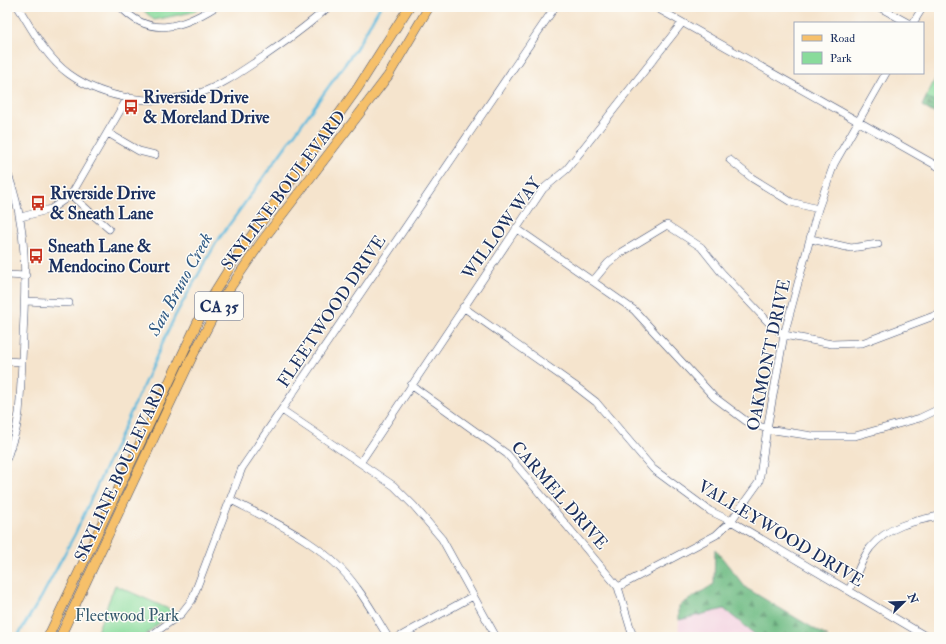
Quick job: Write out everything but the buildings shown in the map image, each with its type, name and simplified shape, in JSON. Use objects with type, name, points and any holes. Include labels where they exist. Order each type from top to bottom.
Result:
[{"type":"main road","name":"SKYLINE BOULEVARD","points":[[48,637],[204,309],[237,256],[357,89],[409,7]]},
{"type":"main road","name":"SKYLINE BOULEVARD","points":[[60,637],[192,357],[218,308],[258,246],[388,76],[429,7]]},
{"type":"street","points":[[18,7],[44,49],[69,74],[85,84],[103,91],[128,97],[165,100],[200,93],[215,87],[297,34],[328,7]]},
{"type":"street","points":[[121,7],[129,16],[142,23],[169,28],[199,17],[215,7]]},
{"type":"street","name":"FLEETWOOD DRIVE","points":[[149,637],[181,614],[192,600],[242,468],[555,7]]},
{"type":"street","points":[[655,7],[939,167]]},
{"type":"street","points":[[880,7],[906,22]]},
{"type":"street","points":[[914,22],[923,7]]},
{"type":"street","name":"WILLOW WAY","points":[[360,463],[543,189],[568,168],[682,23]]},
{"type":"street","name":"OAKMONT DRIVE","points":[[618,587],[716,535],[731,521],[759,482],[784,335],[818,209],[834,164],[885,74]]},
{"type":"street","points":[[21,217],[51,210],[71,195],[108,134],[128,97]]},
{"type":"street","points":[[108,134],[139,151],[155,155]]},
{"type":"street","points":[[730,160],[752,178],[791,202],[818,209]]},
{"type":"street","points":[[7,458],[16,430],[19,413],[26,276],[24,237],[21,217],[8,176]]},
{"type":"street","points":[[71,195],[109,229]]},
{"type":"street","points":[[593,281],[608,263],[619,254],[667,225],[701,248],[720,272],[772,326],[784,335],[832,344],[862,343],[939,314]]},
{"type":"street","points":[[516,228],[634,310],[714,397],[746,421],[767,429],[813,436],[855,436],[920,418],[939,409]]},
{"type":"street","points":[[811,239],[851,248],[878,244]]},
{"type":"street","points":[[7,275],[26,276]]},
{"type":"street","points":[[25,300],[69,302]]},
{"type":"street","name":"VALLEYWOOD DRIVE","points":[[463,307],[596,402],[653,469],[710,511],[731,521],[927,637]]},
{"type":"street","points":[[7,361],[22,362]]},
{"type":"street","name":"CARMEL DRIVE","points":[[411,385],[507,454],[618,587],[633,637]]},
{"type":"street","points":[[282,410],[394,486],[442,539],[496,637]]},
{"type":"street","points":[[231,500],[289,529],[328,556],[357,587],[388,637]]},
{"type":"street","points":[[849,590],[870,548],[888,533],[902,524],[939,516]]},
{"type":"street","points":[[399,637],[473,596]]},
{"type":"shaded area","points":[[724,609],[758,637],[678,637],[679,620]]},
{"type":"green space","points":[[140,7],[199,7],[193,12],[154,20]]},
{"type":"green space","points":[[939,71],[939,116],[922,106]]},
{"type":"green space","points":[[926,98],[939,104],[939,116],[922,106]]},
{"type":"green space","points":[[715,549],[746,588],[828,637],[758,637],[724,609],[679,620],[679,606],[714,584]]},
{"type":"green space","name":"Fleetwood Park","points":[[115,585],[173,611],[143,637],[95,637]]},
{"type":"waterway","name":"San Bruno Creek","points":[[17,637],[42,596],[75,534],[175,316],[216,243],[355,50],[380,7]]},
{"type":"place","name":"Riverside Drive & Moreland Drive","points":[[131,107]]},
{"type":"place","name":"Riverside Drive & Sneath Lane","points":[[38,203]]},
{"type":"place","name":"Sneath Lane & Mendocino Court","points":[[36,256]]}]
